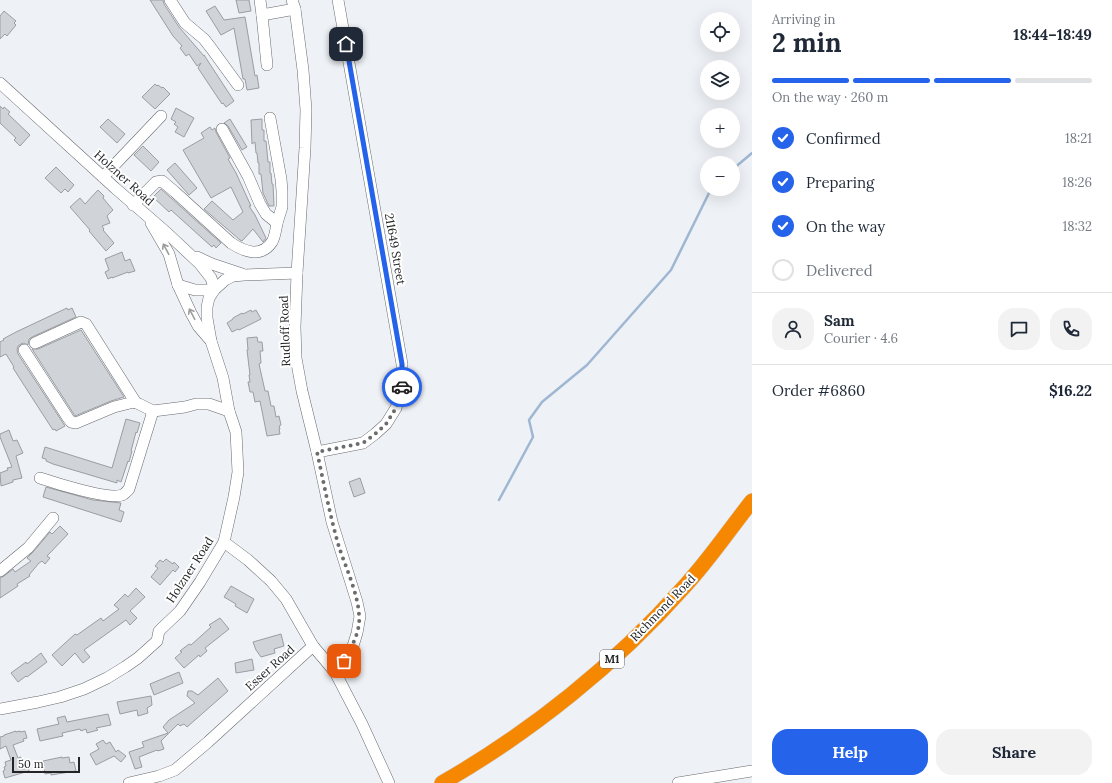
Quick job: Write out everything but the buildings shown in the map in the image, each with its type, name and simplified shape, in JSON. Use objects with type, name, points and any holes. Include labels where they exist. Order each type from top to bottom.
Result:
[{"type":"highway","name":"Richmond Road","points":[[442,783],[488,756],[535,723],[596,673],[626,646],[683,588],[702,566],[752,501]]},
{"type":"street","points":[[170,0],[185,23],[204,39],[238,85]]},
{"type":"street","points":[[260,0],[267,65]]},
{"type":"street","name":"211649 Street","points":[[317,452],[363,443],[375,434],[386,424],[396,408],[402,388],[402,364],[338,0]]},
{"type":"street","points":[[262,15],[294,4]]},
{"type":"street","name":"Rudloff Road","points":[[294,4],[303,70],[306,110],[305,156],[297,273],[295,327],[296,358],[302,391],[332,522],[356,597],[360,616],[353,646],[344,661],[334,672]]},
{"type":"street","name":"Holzner Road","points":[[0,83],[147,216],[168,254],[178,285],[198,326],[211,341]]},
{"type":"street","points":[[101,175],[159,114]]},
{"type":"street","points":[[134,205],[156,182],[162,181],[231,243],[240,249],[251,252],[260,252],[273,241],[282,207],[281,179],[270,118]]},
{"type":"street","points":[[222,129],[248,176],[260,204],[266,214],[277,224]]},
{"type":"street","points":[[147,216],[200,264],[210,276],[214,284],[214,290]]},
{"type":"street","points":[[186,250],[202,260],[244,275]]},
{"type":"street","points":[[178,285],[195,290],[214,290],[225,280],[233,276],[297,273]]},
{"type":"street","name":"Holzner Road","points":[[0,709],[60,697],[84,689],[107,678],[138,658],[157,641],[159,631],[180,611],[200,582],[224,542],[238,472],[236,432],[229,411],[223,378],[211,341],[207,318],[209,298],[214,290]]},
{"type":"street","points":[[35,343],[81,322],[86,324],[136,403]]},
{"type":"street","points":[[24,350],[71,422],[76,423],[122,404],[136,403],[153,411],[196,404],[209,404],[229,411]]},
{"type":"street","points":[[40,478],[99,494],[111,496],[122,495],[129,489],[153,411]]},
{"type":"street","points":[[0,571],[28,548],[52,518]]},
{"type":"street","name":"Esser Road","points":[[129,783],[158,776],[174,770],[208,742],[313,646],[286,599],[271,581],[248,560],[224,542]]},
{"type":"street","points":[[313,646],[334,672],[362,724],[390,783]]},
{"type":"street","points":[[678,783],[715,780],[752,771]]},
{"type":"waterway","points":[[740,163],[752,153]]},
{"type":"waterway","points":[[499,500],[533,437],[529,420],[542,402],[587,365],[671,270],[708,196]]},
{"type":"way so far","points":[[344,661],[353,646],[360,616],[332,522],[317,452],[363,443],[375,434],[386,424],[396,408],[402,387]]},
{"type":"route","points":[[346,44],[402,364],[402,387]]}]
